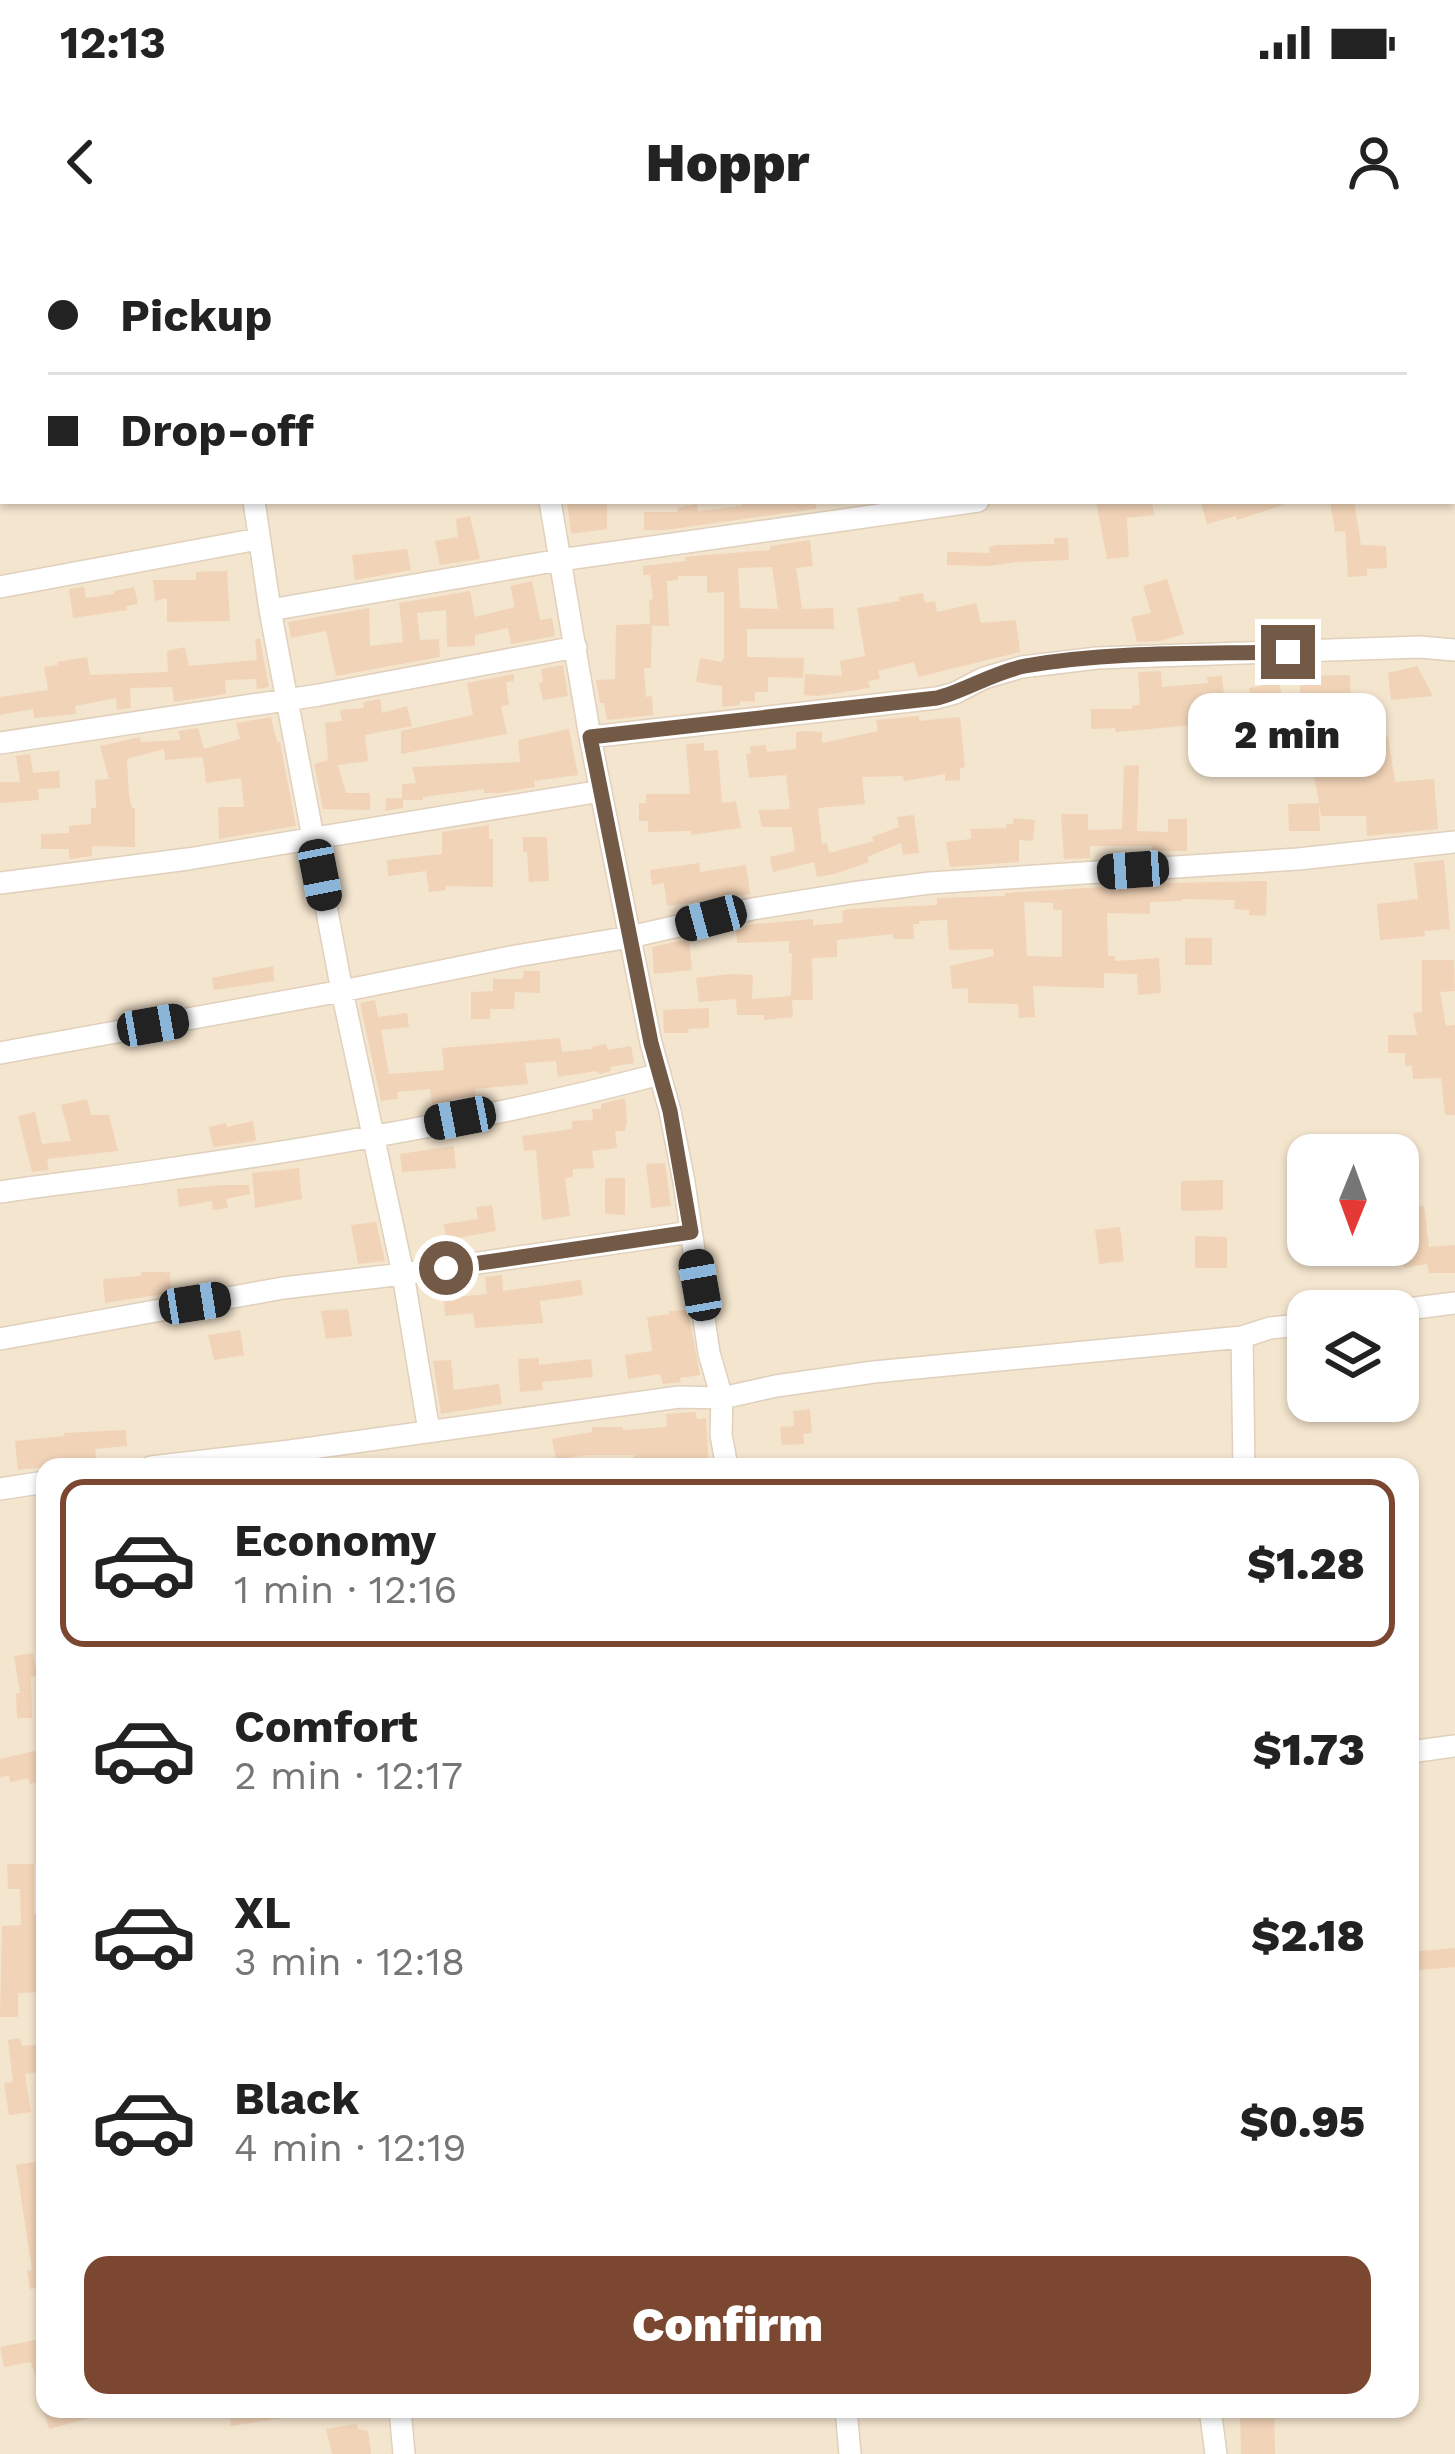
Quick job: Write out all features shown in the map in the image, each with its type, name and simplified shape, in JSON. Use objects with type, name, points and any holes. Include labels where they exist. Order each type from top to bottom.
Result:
[{"type":"street","points":[[254,504],[270,610],[342,991],[403,1274],[429,1431]]},
{"type":"street","points":[[551,504],[590,737],[670,1111],[709,1353],[722,1398],[725,1458]]},
{"type":"street","points":[[270,610],[560,560],[958,504]]},
{"type":"street","points":[[0,586],[258,539]]},
{"type":"street","points":[[0,743],[288,699],[576,646]]},
{"type":"street","points":[[590,737],[916,701],[955,693],[1022,667],[1097,658],[1420,647],[1455,650]]},
{"type":"street","points":[[0,883],[188,859],[602,791]]},
{"type":"street","points":[[0,1053],[631,937],[774,906],[929,883],[1298,859],[1455,842]]},
{"type":"street","points":[[0,1192],[155,1172],[373,1135],[573,1097],[660,1074]]},
{"type":"street","points":[[0,1340],[283,1288],[691,1232]]},
{"type":"street","points":[[1419,1308],[1455,1303]]},
{"type":"street","points":[[295,1458],[429,1431],[679,1397],[722,1398],[874,1372],[1242,1337],[1287,1326]]},
{"type":"street","points":[[1242,1337],[1244,1458]]},
{"type":"street","points":[[0,1489],[36,1484]]},
{"type":"street","points":[[1419,1752],[1455,1746]]},
{"type":"street","points":[[401,2418],[404,2454]]},
{"type":"street","points":[[847,2418],[850,2454]]},
{"type":"street","points":[[1211,2418],[1216,2454]]},
{"type":"shaded area","points":[[0,504],[1455,504],[1455,2454],[0,2454]]},
{"type":"building","points":[[567,504],[607,504],[607,529],[571,534]]},
{"type":"building","points":[[697,504],[698,511],[816,504],[816,509],[644,530],[644,512],[678,512],[677,508]]},
{"type":"building","points":[[1097,504],[1152,504],[1154,515],[1127,518],[1129,557],[1107,559]]},
{"type":"building","points":[[1201,504],[1286,504],[1237,520],[1236,516],[1207,524]]},
{"type":"building","points":[[1330,504],[1354,504],[1361,545],[1386,546],[1387,568],[1348,577],[1345,531],[1335,532]]},
{"type":"building","points":[[470,516],[480,559],[440,565],[435,541],[458,537],[456,519]]},
{"type":"building","points":[[1054,538],[1068,538],[1069,560],[947,565],[947,552],[990,553],[989,547],[997,545],[1054,544]]},
{"type":"building","points":[[810,540],[813,566],[796,568],[802,609],[833,608],[834,629],[747,629],[747,657],[804,658],[803,678],[768,677],[768,692],[755,692],[755,702],[722,707],[722,686],[696,682],[700,658],[722,662],[724,657],[724,592],[707,593],[707,576],[678,576],[678,580],[667,581],[669,626],[652,626],[651,668],[644,668],[653,715],[607,720],[596,680],[615,679],[616,625],[650,624],[649,600],[653,599],[650,575],[643,575],[643,566],[686,561],[685,557],[770,550],[770,546]],"holes":[[[772,567],[778,609],[740,608],[738,568]]]},
{"type":"building","points":[[407,549],[411,570],[355,580],[352,555]]},
{"type":"building","points":[[227,571],[230,621],[167,622],[167,598],[155,601],[153,580],[196,580],[196,572]]},
{"type":"building","points":[[1167,579],[1184,634],[1137,642],[1131,617],[1151,613],[1143,586]]},
{"type":"building","points":[[532,581],[540,620],[552,618],[555,636],[511,644],[508,628],[475,635],[475,646],[447,647],[446,610],[417,613],[420,640],[439,639],[440,657],[336,676],[326,631],[291,638],[288,622],[369,608],[370,646],[403,642],[399,603],[470,591],[475,617],[515,607],[510,586]]},
{"type":"building","points":[[84,587],[86,598],[134,587],[138,604],[73,618],[69,589]]},
{"type":"building","points":[[923,593],[925,603],[935,601],[937,612],[976,603],[981,623],[1016,620],[1020,652],[918,677],[914,662],[878,671],[880,679],[868,681],[870,688],[804,695],[805,674],[842,676],[840,661],[865,656],[857,608]]},
{"type":"building","points":[[255,639],[260,639],[269,687],[257,689],[256,679],[225,680],[226,694],[174,702],[172,687],[130,688],[131,708],[117,710],[116,698],[75,706],[76,714],[34,718],[33,709],[0,715],[0,697],[48,690],[44,667],[57,662],[87,657],[90,675],[168,672],[167,651],[185,647],[189,666],[257,660]]},
{"type":"building","points":[[563,665],[568,696],[543,700],[541,669]]},
{"type":"building","points":[[1417,666],[1433,696],[1391,700],[1388,673]]},
{"type":"building","points":[[1275,667],[1287,714],[1253,718],[1249,688],[1262,686],[1257,668]]},
{"type":"building","points":[[1161,671],[1162,687],[1208,683],[1207,677],[1222,676],[1227,722],[1116,732],[1115,728],[1091,729],[1091,709],[1140,705],[1138,672]]},
{"type":"building","points":[[514,674],[514,681],[506,682],[509,705],[501,706],[507,734],[401,754],[401,731],[473,715],[467,683]]},
{"type":"building","points":[[1350,675],[1348,710],[1354,742],[1388,736],[1395,782],[1434,779],[1438,829],[1367,836],[1366,816],[1321,816],[1319,804],[1320,831],[1289,831],[1288,804],[1319,803],[1311,758],[1316,758],[1309,719],[1302,720],[1299,676]]},
{"type":"building","points":[[380,699],[382,713],[407,706],[412,726],[365,735],[368,761],[338,765],[346,793],[370,793],[370,810],[323,809],[314,764],[328,760],[325,723],[342,721],[340,710],[364,708],[363,702]]},
{"type":"building","points":[[919,716],[919,721],[960,717],[965,767],[960,768],[960,780],[945,781],[945,774],[904,781],[903,776],[862,777],[865,804],[818,808],[822,844],[827,843],[829,853],[874,841],[872,837],[899,827],[897,817],[914,815],[919,853],[903,855],[901,843],[867,857],[869,862],[834,874],[817,877],[814,862],[773,872],[770,857],[795,851],[792,827],[762,827],[758,810],[790,809],[786,775],[749,778],[746,754],[751,753],[750,746],[766,745],[767,752],[796,749],[796,733],[801,731],[822,732],[822,743],[878,731],[876,720]]},
{"type":"building","points":[[271,717],[296,826],[219,839],[218,807],[244,807],[241,778],[206,783],[203,757],[165,760],[164,749],[127,759],[135,847],[92,846],[92,856],[69,859],[69,849],[41,849],[41,834],[69,833],[69,826],[91,824],[95,780],[109,779],[100,746],[140,737],[141,742],[181,740],[178,731],[198,728],[204,749],[240,739],[236,723]]},
{"type":"building","points":[[569,729],[578,775],[534,781],[535,787],[499,793],[484,793],[484,789],[403,800],[403,808],[385,811],[386,798],[402,798],[402,784],[416,783],[412,767],[520,762],[518,740]]},
{"type":"building","points":[[704,743],[704,751],[718,750],[722,803],[736,801],[741,828],[691,835],[691,831],[648,832],[648,821],[639,821],[639,803],[646,803],[646,794],[690,794],[686,744]]},
{"type":"building","points":[[30,754],[33,773],[59,771],[60,788],[38,789],[39,800],[0,803],[0,782],[20,782],[16,756]]},
{"type":"building","points":[[1139,765],[1137,831],[1168,832],[1168,819],[1187,819],[1187,851],[1090,846],[1090,858],[1064,859],[1061,814],[1088,814],[1088,830],[1122,829],[1124,766]]},
{"type":"building","points":[[1014,818],[1035,820],[1033,841],[1019,840],[1019,862],[950,867],[946,842],[971,839],[971,829],[1006,828]]},
{"type":"building","points":[[489,825],[493,887],[445,886],[446,890],[429,892],[426,871],[388,876],[387,860],[442,854],[442,832]]},
{"type":"building","points":[[523,837],[547,837],[549,881],[529,882]]},
{"type":"building","points":[[1444,860],[1450,929],[1380,940],[1377,904],[1418,899],[1414,863]]},
{"type":"building","points":[[699,863],[700,872],[746,865],[750,894],[667,906],[664,883],[652,885],[650,870]]},
{"type":"building","points":[[1267,881],[1266,916],[1234,909],[1235,900],[1182,899],[1150,902],[1150,914],[1107,913],[1108,956],[1115,956],[1115,961],[1159,958],[1161,993],[1138,995],[1137,974],[1104,973],[1104,988],[1033,986],[1035,1017],[1019,1018],[1018,1004],[968,1003],[968,988],[952,989],[950,966],[994,956],[993,949],[949,950],[947,920],[913,924],[914,939],[893,939],[893,934],[837,940],[837,957],[812,958],[813,1000],[792,1000],[793,1017],[764,1020],[764,1015],[737,1015],[736,999],[699,1002],[696,978],[730,974],[753,975],[752,999],[791,996],[789,941],[737,943],[736,928],[813,919],[813,925],[843,923],[842,911],[849,909],[937,905],[937,898]],"holes":[[[1024,902],[1053,903],[1053,910],[1062,910],[1062,957],[1027,956]]]},
{"type":"building","points":[[1185,938],[1212,938],[1212,965],[1185,965]]},
{"type":"building","points":[[689,939],[692,970],[654,974],[652,947]]},
{"type":"building","points":[[1422,960],[1454,960],[1455,991],[1440,992],[1446,1026],[1455,1025],[1455,1115],[1445,1115],[1441,1078],[1413,1079],[1412,1066],[1405,1066],[1405,1053],[1388,1053],[1388,1035],[1417,1035],[1413,1013],[1422,1012]]},
{"type":"building","points":[[273,966],[274,981],[214,990],[212,978]]},
{"type":"building","points":[[524,971],[540,971],[540,993],[515,992],[514,1009],[490,1009],[490,1019],[471,1019],[471,992],[493,991],[493,979],[523,979]]},
{"type":"building","points":[[375,1000],[378,1017],[407,1013],[409,1027],[381,1030],[389,1074],[444,1070],[442,1048],[560,1038],[562,1052],[606,1044],[608,1050],[631,1046],[634,1063],[600,1074],[558,1077],[556,1061],[525,1063],[528,1084],[475,1089],[476,1096],[451,1102],[432,1104],[430,1089],[397,1092],[398,1099],[381,1101],[360,1003]]},
{"type":"building","points":[[709,1008],[709,1028],[664,1033],[663,1010]]},
{"type":"building","points":[[625,1098],[627,1122],[625,1131],[615,1131],[617,1148],[592,1151],[594,1168],[573,1169],[573,1177],[565,1178],[570,1216],[542,1220],[536,1150],[524,1151],[522,1136],[572,1129],[572,1121],[593,1120],[592,1109]]},
{"type":"building","points":[[87,1099],[91,1115],[109,1115],[118,1151],[47,1159],[49,1170],[32,1172],[18,1116],[35,1112],[42,1144],[71,1141],[61,1105]]},
{"type":"building","points":[[253,1121],[256,1141],[213,1147],[209,1127]]},
{"type":"building","points":[[454,1146],[456,1168],[402,1172],[400,1154]]},
{"type":"building","points":[[665,1163],[671,1206],[651,1208],[646,1164]]},
{"type":"building","points":[[299,1168],[302,1199],[255,1208],[252,1173]]},
{"type":"building","points":[[605,1178],[625,1178],[625,1215],[605,1214]]},
{"type":"building","points":[[1223,1180],[1223,1210],[1181,1211],[1181,1181]]},
{"type":"building","points":[[249,1185],[250,1194],[226,1199],[228,1208],[213,1210],[212,1201],[179,1207],[177,1189]]},
{"type":"building","points":[[492,1205],[496,1231],[446,1240],[444,1224],[478,1219],[476,1207]]},
{"type":"building","points":[[1419,1206],[1424,1206],[1429,1247],[1455,1245],[1455,1273],[1429,1273],[1427,1264],[1419,1265]]},
{"type":"building","points":[[376,1222],[385,1261],[358,1264],[351,1225]]},
{"type":"building","points":[[1120,1227],[1124,1261],[1099,1264],[1095,1230]]},
{"type":"building","points":[[1195,1236],[1227,1237],[1227,1268],[1195,1268]]},
{"type":"building","points":[[141,1272],[170,1272],[171,1293],[105,1303],[103,1279],[141,1276]]},
{"type":"building","points":[[502,1275],[503,1291],[581,1280],[583,1295],[540,1301],[543,1323],[475,1328],[473,1313],[445,1316],[444,1298],[487,1294],[485,1277]]},
{"type":"building","points":[[348,1309],[352,1336],[326,1339],[321,1311]]},
{"type":"building","points":[[688,1310],[700,1375],[663,1384],[660,1374],[628,1379],[625,1355],[652,1351],[647,1317]]},
{"type":"building","points":[[240,1330],[244,1355],[214,1360],[208,1335]]},
{"type":"building","points":[[539,1358],[539,1365],[591,1359],[593,1377],[542,1382],[543,1390],[520,1392],[518,1359]]},
{"type":"building","points":[[451,1360],[454,1390],[499,1384],[502,1404],[441,1414],[433,1361]]},
{"type":"building","points":[[810,1409],[812,1433],[803,1434],[804,1444],[782,1445],[780,1427],[794,1426],[793,1411]]},
{"type":"building","points":[[696,1412],[697,1419],[706,1418],[708,1458],[556,1458],[552,1439],[592,1432],[592,1427],[667,1427],[666,1414]]},
{"type":"building","points":[[126,1430],[127,1446],[95,1449],[96,1458],[36,1458],[36,1468],[18,1470],[15,1441]]},
{"type":"building","points":[[33,1653],[32,1718],[17,1718],[16,1693],[20,1693],[14,1656]]},
{"type":"building","points":[[36,1751],[36,1782],[0,1777],[0,1759]]},
{"type":"building","points":[[7,1864],[34,1864],[36,1992],[18,1993],[18,2017],[0,2017],[2,1926],[21,1925],[20,1889],[8,1889]]},
{"type":"building","points":[[1455,1948],[1455,1967],[1419,1970],[1419,1951]]},
{"type":"building","points":[[20,2038],[22,2046],[36,2045],[36,2072],[25,2074],[31,2112],[9,2115],[4,2083],[13,2082],[8,2040]]},
{"type":"building","points":[[36,2162],[36,2295],[27,2271],[32,2270],[16,2165]]},
{"type":"building","points":[[36,2340],[36,2379],[31,2362],[4,2367],[0,2347]]},
{"type":"building","points":[[46,2418],[90,2418],[49,2429]]},
{"type":"building","points":[[230,2418],[282,2418],[231,2426]]},
{"type":"building","points":[[1240,2418],[1274,2418],[1275,2454],[1241,2454]]},
{"type":"building","points":[[356,2424],[368,2431],[371,2454],[332,2454],[326,2429]]},
{"type":"route","points":[[446,1268],[691,1232],[670,1111],[651,1043],[590,737],[937,698],[984,678],[1060,662],[1288,652]]}]
